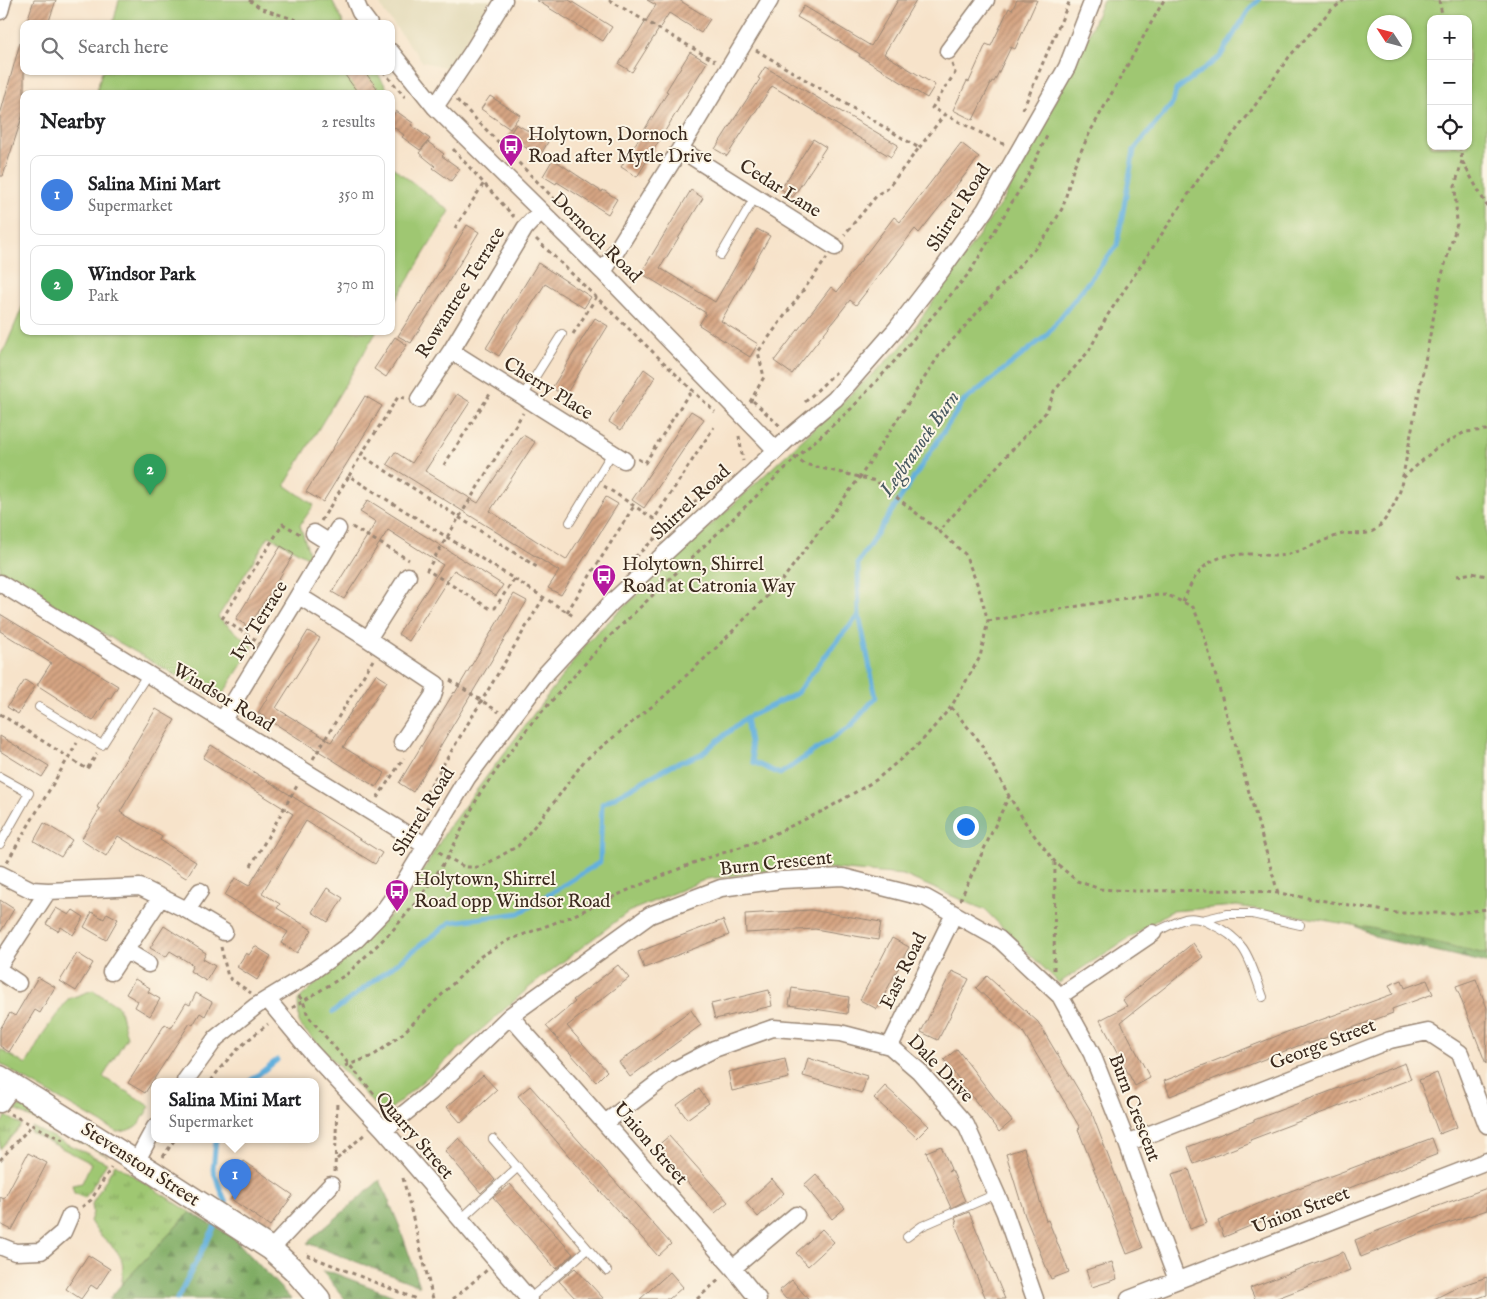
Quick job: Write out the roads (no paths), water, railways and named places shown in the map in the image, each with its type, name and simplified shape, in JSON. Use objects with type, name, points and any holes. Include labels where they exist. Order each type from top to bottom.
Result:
[{"type":"main road","name":"Stevenston Street","points":[[7,1081],[128,1156],[271,1249],[295,1271],[319,1299]]},
{"type":"street","points":[[0,11],[3,0]]},
{"type":"street","points":[[355,0],[366,20]]},
{"type":"street","points":[[435,107],[504,0]]},
{"type":"street","points":[[603,272],[770,0]]},
{"type":"street","points":[[948,52],[986,0]]},
{"type":"street","name":"Shirrel Road","points":[[187,1078],[216,1038],[265,1001],[310,973],[357,939],[382,913],[403,884],[467,778],[542,678],[611,603],[753,472],[771,444],[835,399],[897,328],[985,210],[1066,67],[1093,0]]},
{"type":"street","name":"Dornoch Road","points":[[395,57],[435,107],[603,272],[771,444]]},
{"type":"street","name":"Cedar Lane","points":[[680,149],[835,247]]},
{"type":"street","name":"Rowantree Terrace","points":[[419,399],[451,351],[525,228],[541,211]]},
{"type":"street","name":"Cherry Place","points":[[451,351],[618,456]]},
{"type":"street","name":"Ivy Terrace","points":[[223,720],[334,536],[314,533]]},
{"type":"street","points":[[374,643],[412,567]]},
{"type":"street","name":"Windsor Road","points":[[0,583],[426,846]]},
{"type":"street","points":[[299,596],[436,684],[434,696],[402,742]]},
{"type":"street","points":[[2,870],[32,890],[140,887],[188,910],[224,932]]},
{"type":"street","name":"Burn Crescent","points":[[384,1130],[431,1092],[510,1016],[650,915],[721,888],[781,880],[842,877],[926,898],[998,939],[1057,993],[1092,1054],[1177,1280]]},
{"type":"street","points":[[0,964],[48,891]]},
{"type":"street","points":[[188,910],[200,891]]},
{"type":"street","points":[[111,972],[160,897]]},
{"type":"street","name":"East Road","points":[[890,1046],[954,914]]},
{"type":"street","points":[[1057,993],[1153,933]]},
{"type":"street","points":[[125,950],[148,964]]},
{"type":"street","points":[[0,971],[18,984]]},
{"type":"street","name":"Quarry Street","points":[[265,1001],[280,1015],[310,1052],[384,1130],[529,1299]]},
{"type":"street","name":"Union Street","points":[[510,1016],[733,1268],[758,1299]]},
{"type":"street","name":"Dale Drive","points":[[605,1123],[676,1069],[714,1049],[773,1028],[840,1033],[890,1046],[919,1071],[966,1125],[1005,1213],[1036,1299]]},
{"type":"street","name":"George Street","points":[[1127,1143],[1390,1040],[1428,1032],[1460,1053],[1487,1125]]},
{"type":"street","points":[[4,1109],[7,1081]]},
{"type":"street","points":[[128,1156],[151,1131]]},
{"type":"street","name":"Union Street","points":[[1128,1299],[1487,1161]]},
{"type":"street","points":[[271,1249],[331,1185]]},
{"type":"street","points":[[733,1268],[796,1215]]},
{"type":"street","points":[[0,1246],[15,1252],[41,1251],[63,1232],[70,1216]]},
{"type":"lane","points":[[721,254],[755,197]]},
{"type":"lane","points":[[523,396],[562,334]]},
{"type":"lane","points":[[570,522],[596,480],[618,456]]},
{"type":"lane","points":[[39,707],[102,744],[147,675]]},
{"type":"lane","points":[[0,777],[29,794],[0,844]]},
{"type":"lane","points":[[1153,933],[1186,919],[1202,920],[1227,914],[1252,914],[1300,925]]},
{"type":"lane","points":[[1202,920],[1222,929],[1237,939],[1247,953],[1263,997]]},
{"type":"lane","points":[[493,1139],[607,1271]]},
{"type":"lane","points":[[461,1220],[518,1167]]},
{"type":"lane","points":[[907,1237],[922,1226],[996,1194]]},
{"type":"lane","points":[[529,1299],[588,1249]]},
{"type":"waterway","name":"Legbranock Burn","points":[[746,718],[796,694],[859,615],[858,563],[963,402],[1046,336],[1117,245],[1134,150],[1173,103],[1176,90],[1220,57],[1250,8],[1259,0]]},
{"type":"waterway","name":"Legbranock Burn","points":[[333,1012],[451,922],[520,913],[600,862],[602,804],[672,765],[700,755],[746,718],[753,762],[780,774],[851,726],[876,697],[859,615]]},
{"type":"waterway","name":"Legbranock Burn","points":[[254,1078],[277,1060]]},
{"type":"waterway","name":"Legbranock Burn","points":[[216,1143],[213,1170],[226,1203],[222,1212]]},
{"type":"waterway","points":[[177,1299],[217,1222]]},
{"type":"place","name":"Holytown, Dornoch Road after Mytle Drive","points":[[511,167]]},
{"type":"place","name":"Windsor Park","points":[[150,495]]},
{"type":"place","name":"Holytown, Shirrel Road at Catronia Way","points":[[604,597]]},
{"type":"place","name":"Holytown, Shirrel Road opp Windsor Road","points":[[397,912]]},
{"type":"place","name":"Salina Mini Mart","points":[[235,1200]]}]
